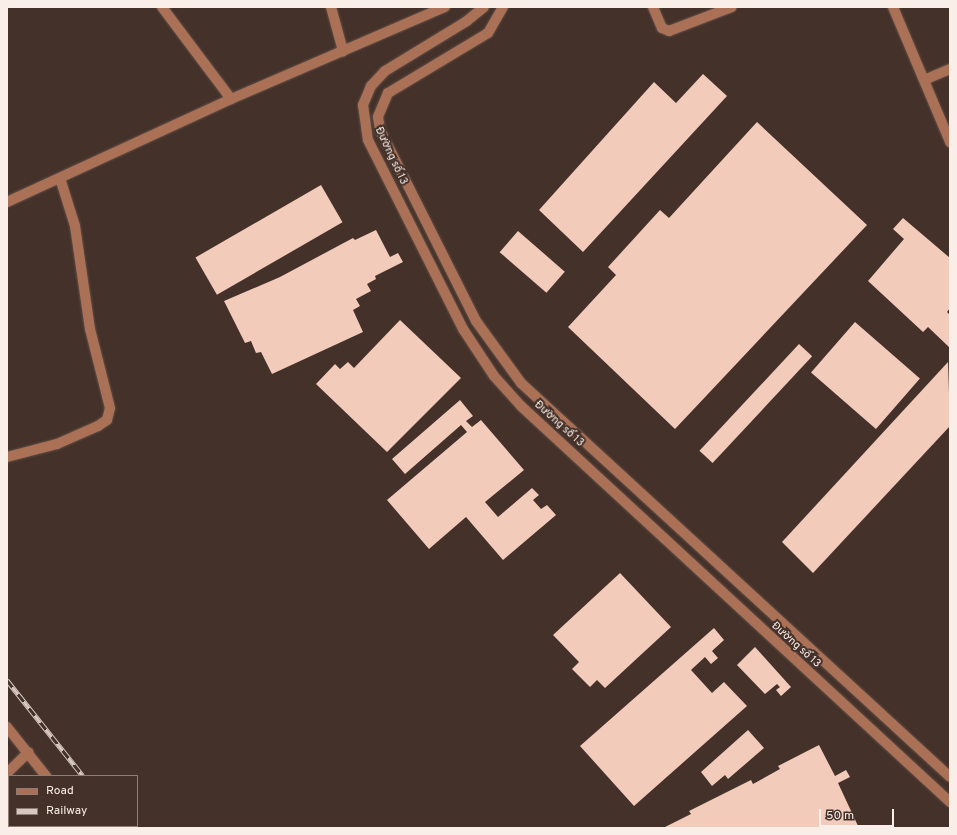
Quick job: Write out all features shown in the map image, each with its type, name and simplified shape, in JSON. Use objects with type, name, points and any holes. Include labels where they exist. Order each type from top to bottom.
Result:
[{"type":"street","points":[[162,7],[231,99]]},
{"type":"street","points":[[331,7],[344,50]]},
{"type":"street","points":[[7,202],[231,99],[445,7]]},
{"type":"street","name":"Đường số 13","points":[[484,7],[467,21],[385,71],[371,86],[363,105],[365,133],[457,319],[494,376],[530,414],[620,496],[718,590],[929,781],[950,802]]},
{"type":"street","points":[[363,105],[380,106],[388,93],[488,33],[503,7]]},
{"type":"street","points":[[652,7],[662,28],[669,31],[732,7]]},
{"type":"street","points":[[893,7],[950,142]]},
{"type":"street","points":[[924,80],[950,69]]},
{"type":"street","name":"Đường số 13","points":[[380,106],[380,130],[476,321],[503,362],[521,383],[632,484],[730,578],[950,777]]},
{"type":"street","points":[[7,458],[57,444],[98,426],[107,420],[110,408],[90,329],[75,226],[60,178]]},
{"type":"street","points":[[427,259],[442,252]]},
{"type":"street","points":[[620,496],[632,484]]},
{"type":"street","points":[[718,590],[730,578]]},
{"type":"street","points":[[7,727],[29,752],[45,775]]},
{"type":"street","points":[[7,773],[29,752]]},
{"type":"street","points":[[929,781],[940,768]]},
{"type":"building","points":[[703,74],[727,96],[583,252],[539,210],[654,82],[676,103]]},
{"type":"building","points":[[757,122],[867,225],[675,429],[568,327],[616,275],[608,267],[660,210],[669,218]]},
{"type":"building","points":[[321,185],[342,222],[217,295],[195,258]]},
{"type":"building","points":[[903,218],[950,258],[950,308],[947,312],[950,315],[950,348],[928,327],[923,332],[868,281],[904,239],[893,229]]},
{"type":"building","points":[[376,230],[390,257],[398,253],[403,262],[375,276],[376,279],[367,284],[371,291],[356,299],[360,306],[353,310],[363,332],[272,374],[261,352],[256,353],[251,341],[245,343],[224,301],[280,277],[353,238],[355,240]]},
{"type":"building","points":[[518,231],[565,272],[546,293],[500,252]]},
{"type":"building","points":[[400,320],[461,378],[387,452],[316,384],[335,364],[340,369],[348,362],[354,368]]},
{"type":"building","points":[[855,322],[920,378],[876,429],[811,373]]},
{"type":"building","points":[[799,344],[812,356],[713,463],[699,451]]},
{"type":"building","points":[[948,362],[950,426],[813,573],[782,542]]},
{"type":"building","points":[[460,400],[473,416],[466,421],[472,427],[481,420],[524,470],[485,502],[498,517],[532,488],[539,495],[533,500],[541,509],[547,505],[556,515],[503,560],[466,517],[429,549],[387,500],[467,432],[461,425],[405,474],[392,459]]},
{"type":"building","points":[[620,573],[671,627],[605,688],[597,680],[590,687],[572,669],[579,662],[553,635]]},
{"type":"building","points":[[714,628],[724,640],[712,651],[718,658],[711,664],[705,657],[691,670],[712,693],[724,682],[747,706],[634,806],[580,746]]},
{"type":"building","points":[[755,647],[791,687],[781,696],[776,690],[780,687],[777,684],[765,694],[737,665]]},
{"type":"building","points":[[748,730],[764,748],[728,779],[725,775],[712,786],[701,772]]},
{"type":"building","points":[[819,745],[835,776],[846,770],[850,777],[838,783],[859,828],[663,828],[691,814],[689,811],[751,780],[753,784],[780,769],[778,766]]},
{"type":"railway","points":[[7,680],[82,775]]}]
